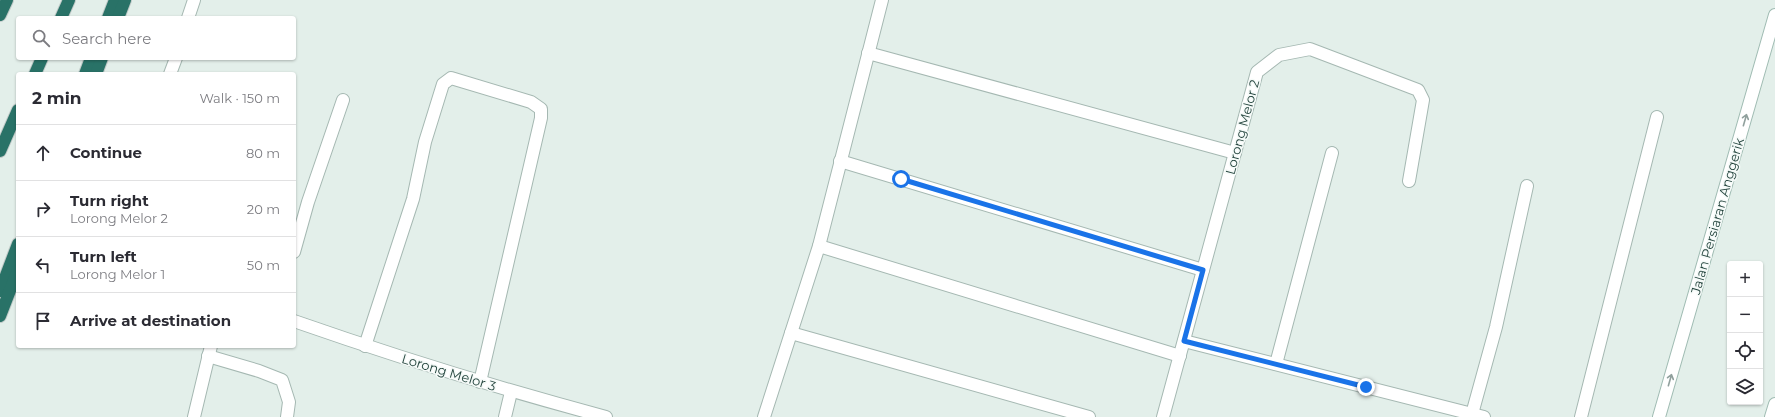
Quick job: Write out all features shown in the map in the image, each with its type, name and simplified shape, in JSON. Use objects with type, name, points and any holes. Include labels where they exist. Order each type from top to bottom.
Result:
[{"type":"highway","points":[[0,15],[7,0]]},
{"type":"highway","points":[[62,16],[69,0]]},
{"type":"highway","points":[[109,16],[115,0]]},
{"type":"highway","points":[[119,16],[126,0]]},
{"type":"highway","points":[[36,72],[41,60]]},
{"type":"highway","points":[[86,72],[90,60]]},
{"type":"highway","points":[[97,72],[101,60]]},
{"type":"highway","points":[[0,151],[16,115]]},
{"type":"highway","points":[[0,291],[16,249]]},
{"type":"highway","points":[[0,316],[16,275]]},
{"type":"street","points":[[189,16],[194,0]]},
{"type":"street","points":[[764,417],[819,246],[882,0]]},
{"type":"street","name":"Jalan Persiaran Anggerik","points":[[1659,417],[1775,15]]},
{"type":"street","name":"Lorong Melor 2","points":[[1163,417],[1257,72],[1279,55],[1310,50],[1418,90],[1423,100],[1409,180]]},
{"type":"street","points":[[868,53],[1235,153]]},
{"type":"street","points":[[171,72],[175,60]]},
{"type":"street","points":[[364,346],[413,198],[425,142],[443,84],[451,78],[524,99],[541,109],[541,118],[480,382]]},
{"type":"street","points":[[296,245],[308,202],[343,100]]},
{"type":"street","points":[[1581,417],[1657,117]]},
{"type":"street","points":[[1276,364],[1332,153]]},
{"type":"street","points":[[840,161],[1203,270]]},
{"type":"street","points":[[1184,341],[1478,416],[1527,186]]},
{"type":"street","points":[[819,246],[1180,356]]},
{"type":"street","name":"Lorong Melor 3","points":[[296,322],[364,346],[511,392],[606,417]]},
{"type":"street","points":[[791,332],[1090,417]]},
{"type":"street","points":[[194,417],[210,351],[282,380],[289,402],[287,417]]},
{"type":"street","points":[[505,417],[511,392]]},
{"type":"street","points":[[1771,417],[1775,404]]},
{"type":"route","points":[[901,179],[1203,270],[1184,341],[1366,387]]}]
